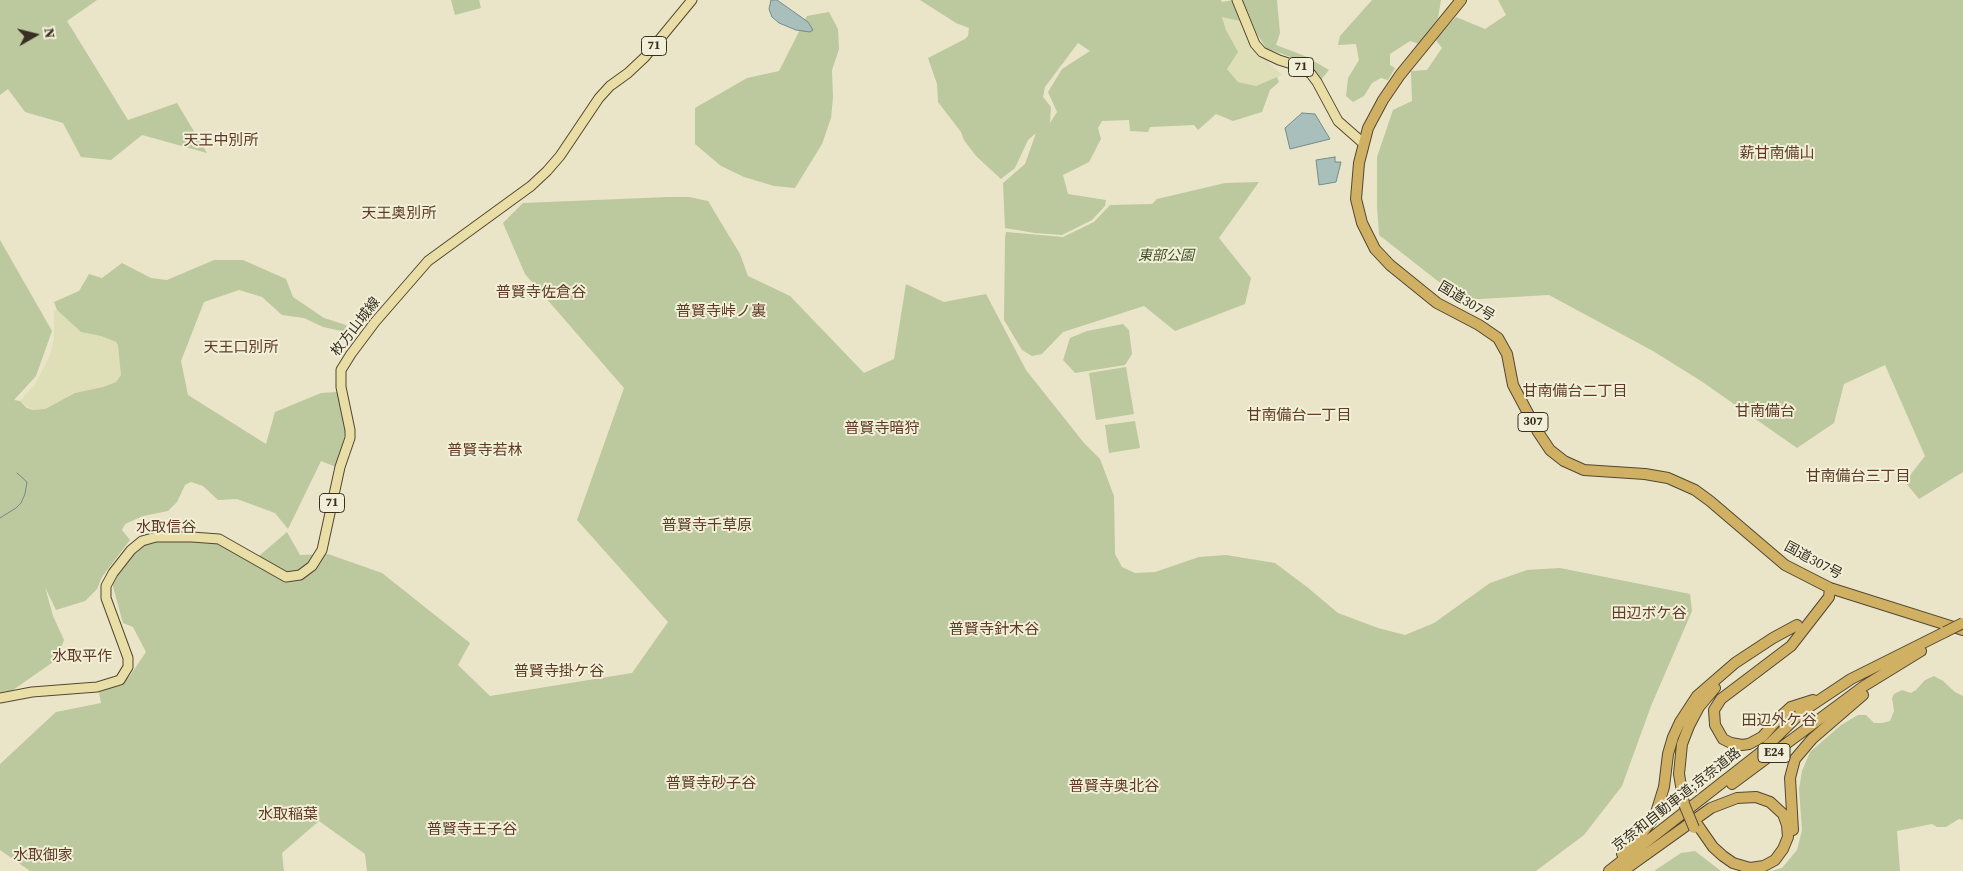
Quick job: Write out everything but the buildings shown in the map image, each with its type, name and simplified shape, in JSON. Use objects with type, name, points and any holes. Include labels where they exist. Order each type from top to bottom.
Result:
[{"type":"highway","name":"国道307号","points":[[1461,0],[1400,75],[1383,100],[1368,128],[1356,180],[1356,199],[1362,223],[1375,249],[1390,266],[1437,302],[1479,325],[1498,338],[1507,354],[1513,385],[1538,432],[1553,453],[1575,467],[1584,470],[1657,475],[1695,490],[1785,565],[1830,588],[1963,626]]},
{"type":"highway","points":[[1824,697],[1791,707],[1774,722],[1762,737],[1749,744],[1731,743],[1723,739],[1715,725],[1714,710],[1721,699],[1791,646],[1809,613],[1822,595],[1830,588]]},
{"type":"highway","points":[[1744,871],[1735,869],[1721,861],[1707,847],[1695,826],[1686,803],[1683,774],[1685,754],[1692,729],[1703,709],[1716,692],[1747,673],[1801,626]]},
{"type":"highway","points":[[1602,871],[1636,841],[1655,816],[1664,787],[1668,754],[1673,737],[1680,722],[1697,696],[1735,663],[1772,638],[1801,626]]},
{"type":"highway","name":"京奈和自動車道;京奈道路","points":[[1609,871],[1739,770],[1760,753],[1795,718],[1824,697],[1851,679],[1963,626]]},
{"type":"highway","name":"京奈和自動車道;京奈道路","points":[[1618,871],[1840,704],[1946,633]]},
{"type":"highway","points":[[1762,871],[1781,861],[1792,842],[1790,778],[1795,760],[1802,749],[1848,707],[1892,672],[1935,642]]},
{"type":"highway","points":[[1623,871],[1711,808],[1737,798],[1756,797],[1770,802],[1779,809],[1785,819],[1788,837],[1784,849],[1775,860],[1764,866],[1750,868],[1733,863],[1723,856],[1695,826]]},
{"type":"main road","name":"枚方山城線","points":[[0,698],[32,692],[97,687],[120,680],[128,667],[128,658],[106,598],[106,586],[130,550],[142,541],[156,537],[219,539],[286,577],[300,575],[312,566],[322,550],[340,467],[350,438],[341,387],[341,370],[375,322],[428,261],[531,186],[547,171],[560,156],[599,98],[610,86],[645,57],[692,0]]},
{"type":"main road","name":"71","points":[[1237,0],[1255,44],[1262,52],[1301,67],[1311,74],[1338,121],[1363,143]]},
{"type":"green space","points":[[0,0],[97,0],[67,21],[128,120],[177,103],[207,153],[142,135],[111,160],[81,157],[63,123],[25,112],[8,89],[0,95]]},
{"type":"green space","points":[[451,0],[479,0],[481,8],[455,15]]},
{"type":"green space","points":[[920,0],[1221,0],[1222,2],[1233,0],[1240,21],[1222,17],[1226,30],[1238,52],[1227,69],[1238,82],[1256,86],[1277,77],[1279,82],[1270,90],[1262,112],[1233,121],[1216,114],[1198,130],[1194,125],[1150,127],[1148,132],[1130,131],[1129,120],[1102,121],[1098,128],[1101,139],[1089,162],[1063,175],[1068,194],[1106,200],[1105,206],[1092,220],[1062,235],[1005,228],[1003,183],[1025,164],[1036,133],[1028,140],[1015,168],[1001,179],[976,156],[964,140],[961,132],[938,102],[937,84],[928,58],[968,36],[969,28],[956,23]],"holes":[[[1078,43],[1090,51],[1062,69],[1048,92],[1057,112],[1050,123],[1051,107],[1043,97],[1045,87]]]},
{"type":"green space","points":[[1243,0],[1277,0],[1280,33],[1276,45],[1305,56],[1329,70],[1320,81],[1304,62],[1266,48],[1257,34]]},
{"type":"green space","points":[[1372,0],[1441,0],[1438,18],[1419,44],[1410,41],[1390,54],[1390,65],[1395,68],[1388,80],[1381,78],[1372,83],[1364,96],[1353,102],[1346,96],[1348,78],[1359,60],[1356,44],[1338,45],[1340,36]]},
{"type":"green space","points":[[1498,0],[1963,0],[1963,472],[1919,499],[1905,482],[1925,456],[1885,365],[1844,384],[1834,423],[1797,448],[1701,381],[1653,351],[1549,295],[1462,300],[1379,235],[1377,157],[1393,110],[1412,101],[1411,71],[1427,70],[1442,48],[1435,39],[1456,17],[1485,29],[1506,15]]},
{"type":"green space","points":[[829,12],[838,29],[839,49],[832,70],[833,98],[831,118],[822,144],[795,188],[774,186],[744,177],[721,166],[695,144],[695,108],[747,78],[779,71],[807,16]]},
{"type":"green space","points":[[1222,16],[1242,22],[1259,53],[1282,75],[1256,86],[1237,82],[1227,69],[1237,52],[1226,30]]},
{"type":"green space","name":"東部公園","points":[[1259,182],[1219,238],[1251,278],[1245,304],[1175,331],[1144,306],[1063,332],[1042,354],[1032,356],[1022,350],[1004,320],[1006,232],[1063,237],[1094,222],[1110,205],[1152,204],[1157,199],[1225,183]]},
{"type":"green space","points":[[689,197],[708,201],[740,254],[748,276],[790,296],[864,373],[894,359],[906,284],[944,302],[986,294],[1026,370],[1084,443],[1100,459],[1114,496],[1115,554],[1122,567],[1135,573],[1155,572],[1199,557],[1226,555],[1275,563],[1338,613],[1378,628],[1405,635],[1434,623],[1490,583],[1527,570],[1560,568],[1690,594],[1692,611],[1651,706],[1622,786],[1584,835],[1536,871],[367,871],[365,854],[319,821],[282,853],[284,871],[30,871],[0,850],[0,764],[56,712],[101,703],[99,692],[129,677],[146,652],[133,627],[123,623],[112,583],[146,539],[217,543],[252,562],[287,532],[300,555],[328,554],[382,573],[470,643],[458,665],[490,696],[632,673],[668,622],[577,520],[624,388],[525,274],[503,223],[523,203]]},
{"type":"green space","points":[[0,240],[52,331],[36,376],[14,400],[20,401],[27,408],[33,410],[45,409],[75,393],[116,382],[121,375],[118,345],[116,342],[101,336],[81,332],[57,310],[54,302],[79,291],[89,274],[102,278],[122,263],[151,278],[167,280],[214,260],[243,260],[286,279],[293,297],[324,318],[346,325],[346,332],[323,327],[304,318],[282,315],[262,297],[239,290],[204,302],[181,361],[188,395],[266,444],[275,412],[321,393],[337,392],[347,418],[341,457],[336,467],[321,461],[288,529],[275,513],[237,499],[218,500],[203,486],[191,482],[185,485],[177,502],[168,511],[143,516],[125,524],[122,530],[130,540],[102,577],[97,589],[85,601],[56,610],[45,587],[53,616],[64,640],[56,660],[0,699]]},
{"type":"green space","points":[[54,310],[57,310],[81,332],[101,336],[116,342],[119,345],[122,375],[116,382],[75,393],[45,409],[33,410],[20,401],[36,383],[50,355],[54,338]]},
{"type":"green space","points":[[1123,324],[1129,330],[1132,354],[1125,365],[1075,373],[1063,360],[1070,338],[1087,331]]},
{"type":"green space","points":[[1126,367],[1134,414],[1096,420],[1089,373]]},
{"type":"green space","points":[[1135,421],[1140,448],[1109,453],[1105,425]]},
{"type":"green space","points":[[1934,676],[1963,696],[1963,820],[1959,819],[1946,827],[1937,827],[1932,824],[1897,831],[1900,871],[1770,871],[1782,868],[1797,850],[1802,830],[1799,789],[1802,771],[1810,752],[1841,725],[1858,715],[1866,715],[1874,723],[1890,721],[1894,711],[1892,698],[1894,694],[1902,690],[1911,693],[1925,680]]},
{"type":"green space","points":[[1695,851],[1721,871],[1654,871],[1681,853]]},
{"type":"water","points":[[771,0],[777,0],[808,22],[813,30],[810,32],[796,30],[779,23],[772,17],[769,9]]},
{"type":"water","points":[[1302,113],[1315,114],[1330,139],[1290,149],[1285,128]]},
{"type":"water","points":[[1335,157],[1335,162],[1341,162],[1336,182],[1319,185],[1316,160]]},
{"type":"waterway","points":[[0,518],[16,508],[21,503],[25,494],[27,482],[17,473]]},
{"type":"district","name":"天王中別所","points":[[221,141]]},
{"type":"district","name":"薪甘南備山","points":[[1777,154]]},
{"type":"district","name":"天王奥別所","points":[[399,214]]},
{"type":"district","name":"普賢寺佐倉谷","points":[[541,293]]},
{"type":"district","name":"普賢寺峠ノ裏","points":[[721,312]]},
{"type":"district","name":"天王口別所","points":[[241,348]]},
{"type":"district","name":"甘南備台二丁目","points":[[1575,392]]},
{"type":"district","name":"甘南備台","points":[[1765,412]]},
{"type":"district","name":"甘南備台一丁目","points":[[1299,416]]},
{"type":"district","name":"普賢寺暗狩","points":[[882,429]]},
{"type":"district","name":"普賢寺若林","points":[[485,451]]},
{"type":"district","name":"甘南備台三丁目","points":[[1858,477]]},
{"type":"district","name":"普賢寺千草原","points":[[707,526]]},
{"type":"district","name":"水取信谷","points":[[166,528]]},
{"type":"district","name":"田辺ボケ谷","points":[[1649,614]]},
{"type":"district","name":"普賢寺針木谷","points":[[994,630]]},
{"type":"district","name":"水取平作","points":[[82,657]]},
{"type":"district","name":"普賢寺掛ケ谷","points":[[559,672]]},
{"type":"district","name":"田辺外ケ谷","points":[[1779,721]]},
{"type":"district","name":"普賢寺砂子谷","points":[[711,784]]},
{"type":"district","name":"普賢寺奥北谷","points":[[1114,787]]},
{"type":"district","name":"水取稲葉","points":[[288,815]]},
{"type":"district","name":"普賢寺王子谷","points":[[472,830]]},
{"type":"district","name":"水取御家","points":[[43,856]]}]
